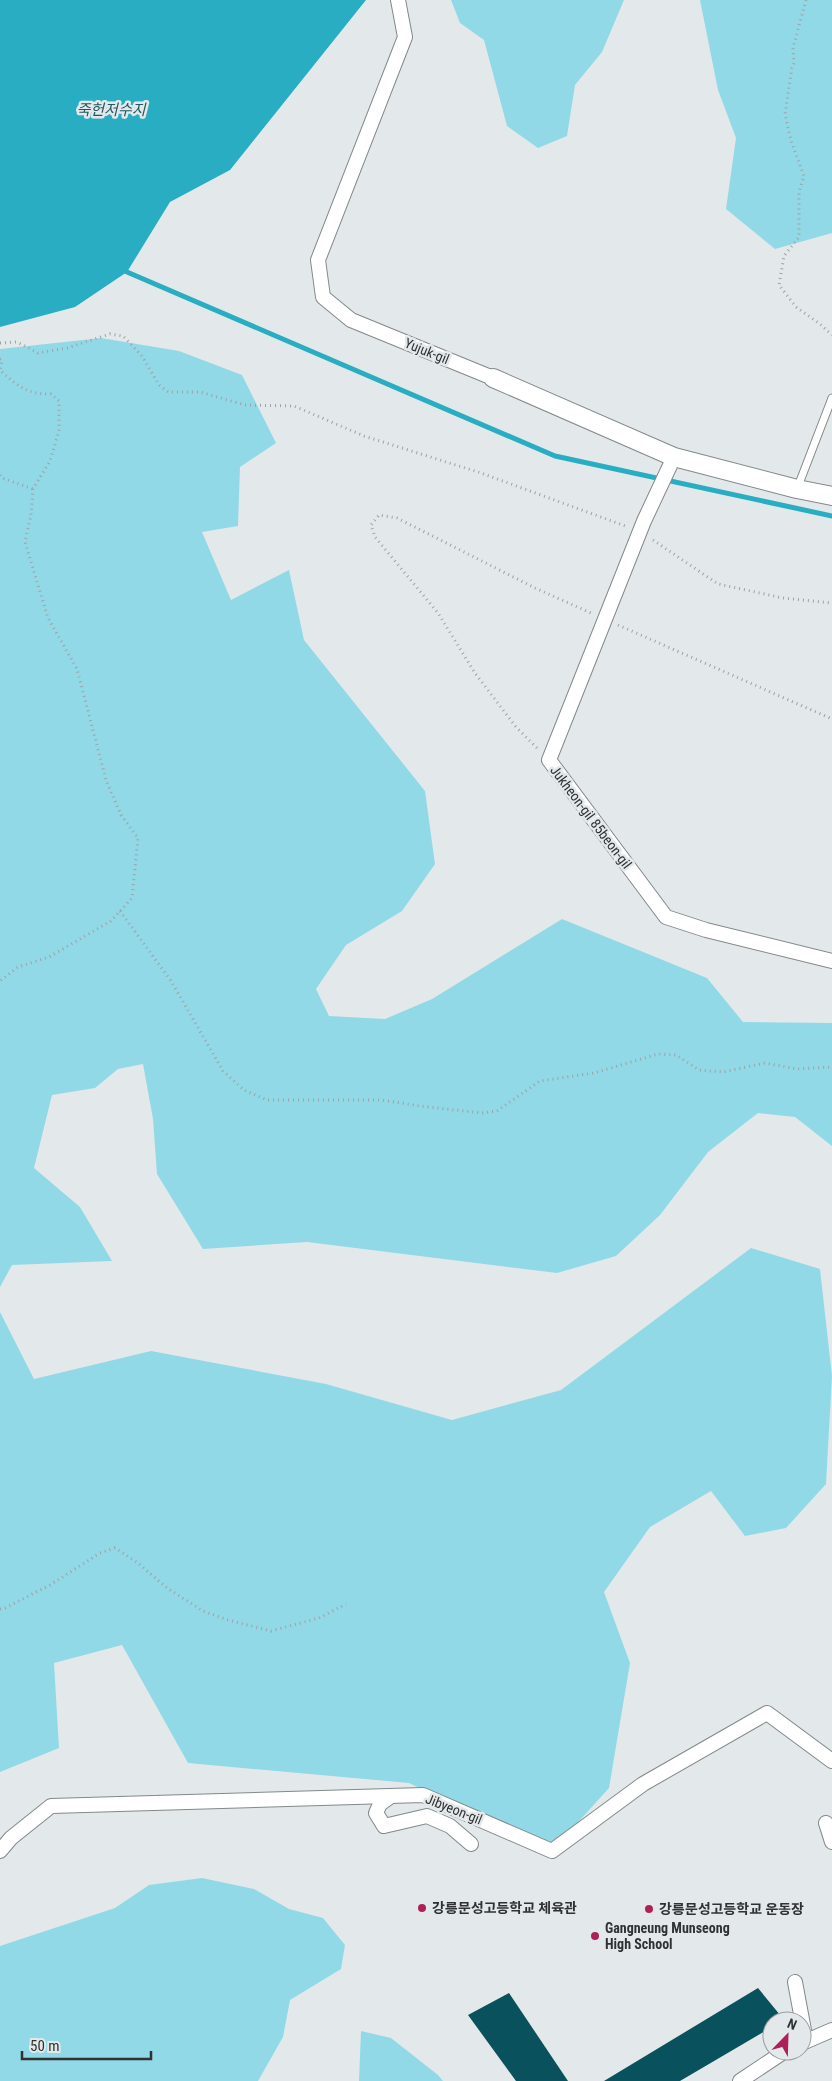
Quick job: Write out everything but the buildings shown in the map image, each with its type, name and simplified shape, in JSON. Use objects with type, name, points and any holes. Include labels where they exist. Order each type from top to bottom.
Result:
[{"type":"street","name":"Yujuk-gil","points":[[398,0],[405,37],[318,260],[323,297],[351,320],[494,378],[674,457],[797,489],[832,496]]},
{"type":"street","name":"Jukheon-gil 85beon-gil","points":[[674,457],[642,526],[549,760],[666,917],[706,930],[832,961]]},
{"type":"street","name":"Jibyeon-gil","points":[[0,1852],[11,1838],[51,1806],[422,1795],[552,1851],[643,1784],[767,1713],[832,1761]]},
{"type":"street","points":[[391,1796],[380,1804],[376,1813],[384,1826],[427,1816],[450,1826],[471,1844]]},
{"type":"street","points":[[826,1823],[832,1842]]},
{"type":"street","points":[[795,1982],[799,2011]]},
{"type":"street","points":[[812,2039],[832,2030]]},
{"type":"street","points":[[740,2081],[770,2061]]},
{"type":"lane","points":[[797,489],[832,398]]},
{"type":"path","points":[[806,0],[793,48],[794,63],[785,114],[791,141],[804,176],[799,192],[799,237],[784,256],[779,284],[796,307],[832,335]]},
{"type":"path","points":[[0,343],[17,342],[38,354],[67,348],[110,334],[123,336],[142,356],[159,385],[168,392],[200,392],[245,405],[294,406],[364,436],[642,526],[718,584],[783,598],[832,603]]},
{"type":"path","points":[[0,359],[2,360],[0,370],[14,383],[36,395],[51,394],[59,401],[59,431],[50,461],[33,489],[31,515],[25,542],[48,618],[77,669],[106,780],[121,815],[138,838],[132,898],[111,921],[49,957],[18,967],[0,981]]},
{"type":"path","points":[[0,475],[2,478],[33,489]]},
{"type":"path","points":[[549,760],[516,727],[481,680],[438,613],[375,537],[371,525],[379,515],[396,518],[535,588],[832,719]]},
{"type":"path","points":[[120,911],[171,981],[223,1070],[244,1090],[267,1100],[381,1100],[482,1113],[498,1110],[540,1081],[594,1073],[658,1054],[676,1055],[699,1070],[723,1072],[765,1063],[797,1069],[832,1067]]},
{"type":"path","points":[[0,1609],[50,1586],[100,1553],[115,1548],[138,1563],[168,1588],[203,1611],[228,1620],[271,1631],[319,1618],[346,1604]]},
{"type":"shaded area","points":[[451,0],[624,0],[602,52],[575,85],[567,136],[538,148],[507,126],[484,40],[460,23]]},
{"type":"shaded area","points":[[700,0],[832,0],[832,233],[775,249],[726,209],[736,138],[718,90]]},
{"type":"shaded area","points":[[101,338],[179,351],[242,375],[276,443],[240,467],[238,526],[202,532],[231,600],[289,570],[304,640],[425,791],[435,864],[402,911],[346,945],[316,989],[329,1016],[385,1019],[432,999],[562,919],[707,978],[743,1022],[832,1023],[832,1146],[795,1117],[758,1113],[708,1152],[660,1215],[616,1256],[557,1273],[307,1242],[203,1249],[157,1174],[153,1119],[143,1064],[118,1069],[95,1088],[52,1095],[34,1168],[80,1207],[112,1261],[12,1265],[0,1287],[0,349]]},
{"type":"shaded area","points":[[751,1248],[820,1269],[832,1376],[826,1484],[786,1528],[745,1536],[711,1491],[650,1527],[604,1592],[630,1663],[609,1788],[552,1851],[409,1783],[188,1763],[122,1645],[54,1663],[59,1748],[0,1772],[0,1312],[34,1379],[151,1351],[326,1384],[452,1420],[561,1390]]},
{"type":"shaded area","points":[[202,1878],[254,1889],[289,1909],[323,1918],[345,1945],[341,1969],[290,2000],[283,2037],[258,2081],[0,2081],[0,1946],[115,1908],[149,1885]]},
{"type":"shaded area","points":[[361,2031],[391,2038],[443,2081],[359,2081]]},
{"type":"water","name":"죽헌저수지","points":[[0,0],[366,0],[230,170],[170,202],[127,272],[75,307],[0,327]]},
{"type":"waterway","points":[[127,272],[555,456],[832,516]]},
{"type":"place","name":"강릉문성고등학교 체육관","points":[[422,1908]]},
{"type":"place","name":"강릉문성고등학교 운동장","points":[[649,1909]]},
{"type":"place","name":"Gangneung Munseong High School","points":[[595,1936]]}]
